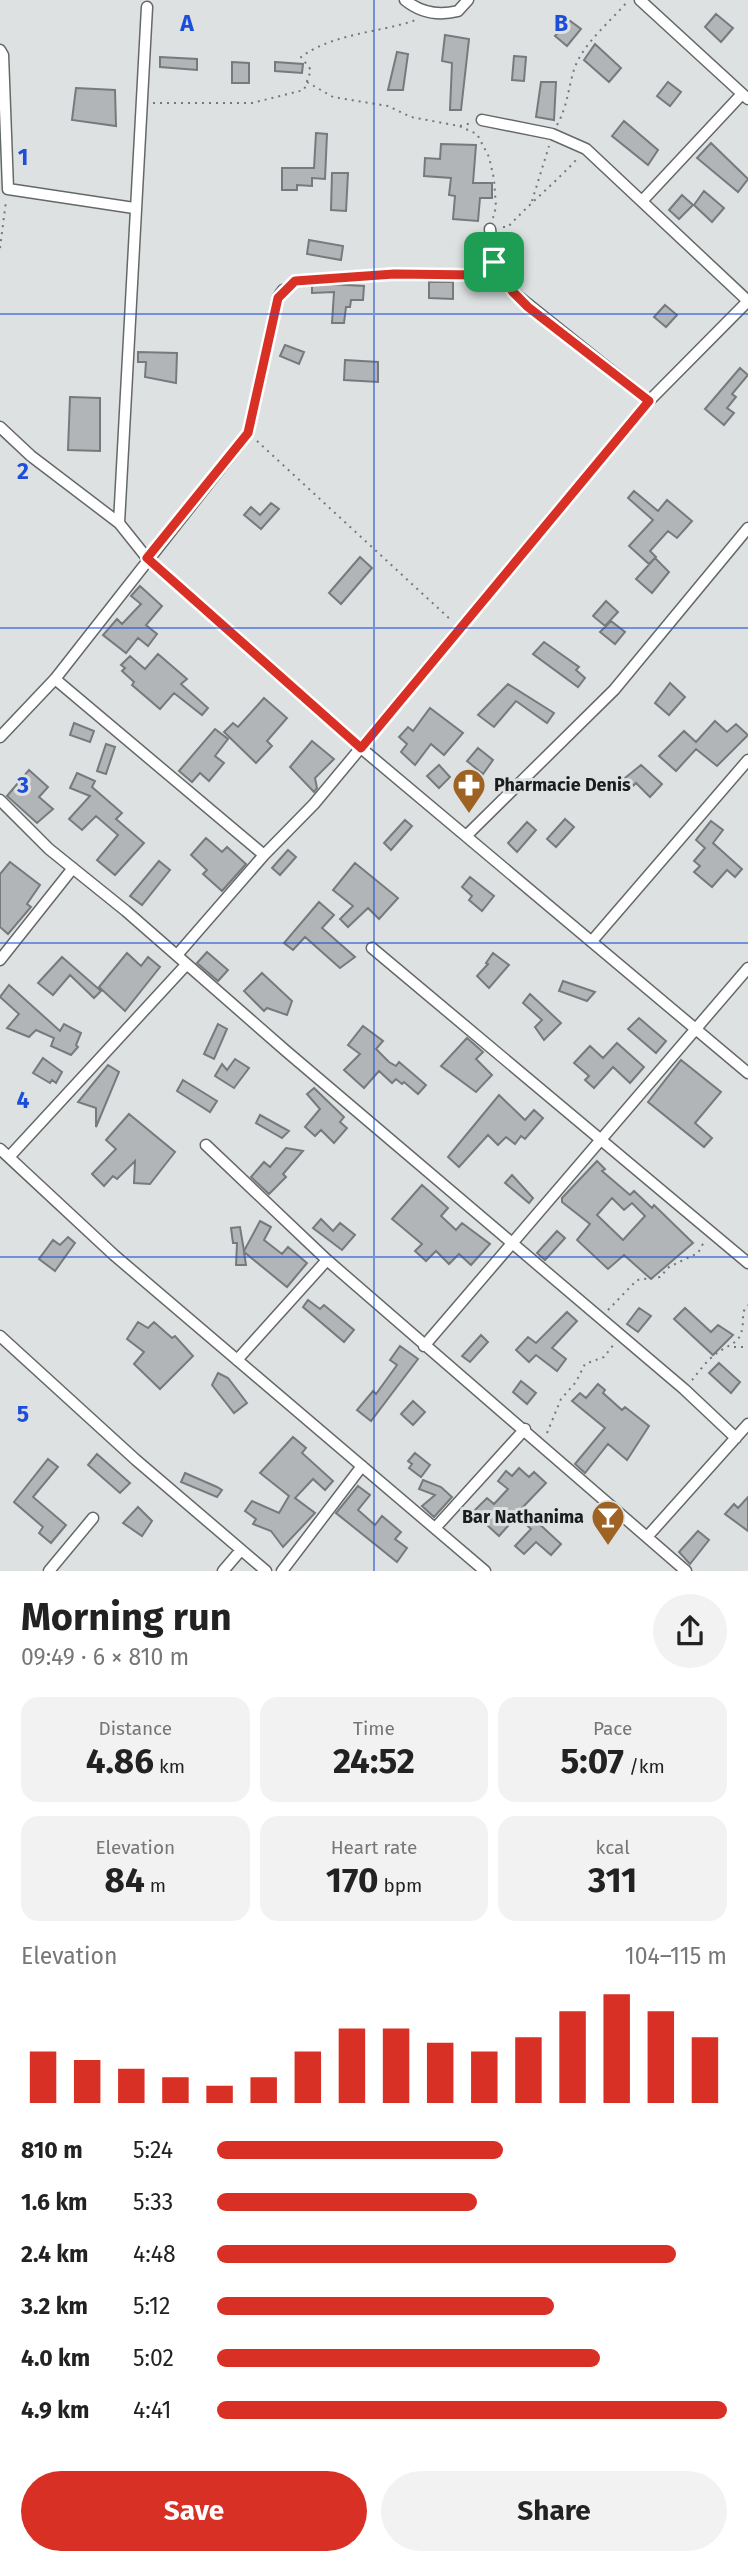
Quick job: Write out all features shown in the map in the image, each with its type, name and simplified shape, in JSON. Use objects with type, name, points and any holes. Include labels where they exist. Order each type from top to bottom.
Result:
[{"type":"street","points":[[405,0],[421,11],[434,14],[458,11],[468,0]]},
{"type":"street","points":[[640,0],[745,96],[643,200]]},
{"type":"street","points":[[119,523],[147,7]]},
{"type":"street","points":[[0,50],[3,55],[8,189],[134,208]]},
{"type":"street","points":[[177,955],[264,855],[314,804],[649,401],[748,301],[586,149],[552,134],[482,120]]},
{"type":"street","points":[[490,229],[494,262],[513,292],[528,307],[649,401]]},
{"type":"street","points":[[0,737],[55,679],[147,558],[248,433],[278,298],[283,290]]},
{"type":"street","points":[[0,427],[31,456],[119,523],[147,558],[361,748],[748,1073]]},
{"type":"street","points":[[467,835],[614,690],[748,528]]},
{"type":"street","points":[[55,679],[264,855]]},
{"type":"street","points":[[592,941],[748,760]]},
{"type":"street","points":[[0,800],[21,824],[684,1389],[736,1438]]},
{"type":"street","points":[[0,960],[73,868]]},
{"type":"street","points":[[372,948],[748,1263]]},
{"type":"street","points":[[186,965],[4,1153],[114,1255],[485,1571]]},
{"type":"street","points":[[424,1346],[514,1245],[748,968]]},
{"type":"street","points":[[206,1145],[327,1260],[686,1571]]},
{"type":"street","points":[[237,1360],[327,1260]]},
{"type":"street","points":[[0,1336],[266,1571]]},
{"type":"street","points":[[648,1537],[748,1424]]},
{"type":"street","points":[[436,1527],[525,1429]]},
{"type":"street","points":[[282,1571],[362,1466]]},
{"type":"street","points":[[53,1570],[93,1518]]},
{"type":"street","points":[[223,1571],[241,1550]]},
{"type":"path","points":[[532,202],[552,134],[564,114],[571,92],[573,72],[581,57],[629,0]]},
{"type":"path","points":[[142,102],[252,103],[304,90],[311,70],[301,57],[321,42],[390,29],[434,14]]},
{"type":"path","points":[[307,82],[333,97],[388,106],[411,117],[460,127],[477,134],[489,157],[494,179],[496,207],[490,229],[508,227],[532,202],[550,190],[586,149]]},
{"type":"path","points":[[0,248],[8,189]]},
{"type":"path","points":[[283,290],[295,281],[394,274],[478,275],[494,262]]},
{"type":"path","points":[[248,433],[461,629]]},
{"type":"path","points":[[600,1318],[637,1280],[648,1281],[660,1277],[669,1267],[698,1253],[710,1231]]},
{"type":"path","points":[[733,1347],[743,1329],[743,1311],[748,1305]]},
{"type":"path","points":[[541,1443],[556,1419],[561,1399],[576,1382],[584,1364],[604,1357],[619,1336]]},
{"type":"path","points":[[684,1389],[712,1357],[733,1347],[748,1347]]},
{"type":"building","points":[[716,14],[733,28],[721,42],[705,27]]},
{"type":"building","points":[[569,20],[581,29],[567,46],[555,36]]},
{"type":"building","points":[[445,35],[469,39],[461,110],[450,110],[452,63],[442,61]]},
{"type":"building","points":[[595,44],[621,68],[609,82],[584,60]]},
{"type":"building","points":[[397,52],[408,54],[403,90],[388,90]]},
{"type":"building","points":[[514,56],[526,57],[524,81],[512,80]]},
{"type":"building","points":[[160,57],[197,59],[197,70],[160,67]]},
{"type":"building","points":[[232,62],[249,63],[249,83],[232,83]]},
{"type":"building","points":[[275,62],[303,64],[302,73],[275,71]]},
{"type":"building","points":[[541,82],[556,82],[554,120],[536,117]]},
{"type":"building","points":[[668,82],[681,92],[670,106],[657,96]]},
{"type":"building","points":[[76,88],[115,90],[116,126],[72,120]]},
{"type":"building","points":[[624,121],[658,150],[648,165],[612,136]]},
{"type":"building","points":[[316,133],[327,134],[325,179],[312,178],[312,186],[297,185],[297,190],[282,190],[282,168],[314,168]]},
{"type":"building","points":[[711,143],[748,179],[738,192],[697,158]]},
{"type":"building","points":[[441,144],[476,145],[473,183],[492,183],[492,198],[480,198],[478,221],[453,219],[455,196],[449,195],[451,178],[424,176],[425,158],[440,159]]},
{"type":"building","points":[[332,173],[348,173],[346,211],[331,210]]},
{"type":"building","points":[[704,191],[724,208],[712,222],[694,205]]},
{"type":"building","points":[[682,195],[693,205],[679,219],[669,210]]},
{"type":"building","points":[[309,240],[343,246],[341,260],[307,254]]},
{"type":"building","points":[[429,282],[453,282],[453,299],[429,298]]},
{"type":"building","points":[[312,283],[364,286],[363,300],[351,300],[350,307],[346,307],[344,323],[332,323],[334,292],[312,293]]},
{"type":"building","points":[[665,305],[677,315],[666,327],[654,317]]},
{"type":"building","points":[[285,345],[304,352],[299,364],[280,356]]},
{"type":"building","points":[[138,352],[177,353],[176,383],[145,377],[146,362],[138,362]]},
{"type":"building","points":[[345,360],[378,362],[378,382],[344,380]]},
{"type":"building","points":[[740,368],[748,375],[732,394],[736,397],[727,408],[734,413],[724,425],[705,409]]},
{"type":"building","points":[[70,397],[100,398],[100,451],[68,450]]},
{"type":"building","points":[[634,491],[658,511],[667,500],[692,521],[677,538],[668,531],[650,551],[656,557],[649,564],[629,546],[653,520],[628,498]]},
{"type":"building","points":[[271,503],[279,509],[261,529],[244,515],[251,507],[260,515]]},
{"type":"building","points":[[360,557],[372,568],[341,604],[329,593]]},
{"type":"building","points":[[655,558],[669,572],[652,593],[636,579]]},
{"type":"building","points":[[140,586],[162,606],[146,625],[157,634],[148,646],[138,638],[126,653],[103,635],[117,619],[122,624],[141,604],[131,596]]},
{"type":"building","points":[[606,601],[618,612],[605,626],[593,616]]},
{"type":"building","points":[[611,621],[625,632],[615,644],[600,632]]},
{"type":"building","points":[[544,642],[579,667],[576,670],[585,678],[578,687],[533,654]]},
{"type":"building","points":[[158,654],[187,679],[181,684],[208,708],[202,715],[174,693],[160,709],[132,685],[134,682],[122,671],[125,668],[121,665],[130,656],[145,669]]},
{"type":"building","points":[[670,683],[685,697],[669,715],[655,703]]},
{"type":"building","points":[[508,684],[554,713],[547,723],[516,701],[494,727],[478,715]]},
{"type":"building","points":[[264,698],[287,718],[267,741],[272,746],[256,763],[224,732],[233,723],[238,727]]},
{"type":"building","points":[[430,708],[463,733],[444,755],[431,744],[415,765],[401,752],[407,744],[399,737],[408,727],[413,731]]},
{"type":"building","points":[[715,721],[727,732],[736,724],[748,735],[717,766],[696,749],[676,771],[659,756],[684,731],[696,742]]},
{"type":"building","points":[[74,723],[94,731],[90,742],[70,735]]},
{"type":"building","points":[[215,729],[228,739],[215,756],[224,763],[209,781],[200,773],[192,782],[179,771]]},
{"type":"building","points":[[312,741],[334,759],[315,778],[317,788],[314,792],[290,767]]},
{"type":"building","points":[[106,744],[115,747],[106,774],[97,771]]},
{"type":"building","points":[[478,748],[493,760],[483,774],[467,761]]},
{"type":"building","points":[[439,765],[450,777],[439,788],[427,776]]},
{"type":"building","points":[[641,765],[662,784],[650,797],[636,783],[629,790],[620,782]]},
{"type":"building","points":[[29,770],[48,787],[39,797],[53,809],[37,823],[7,796]]},
{"type":"building","points":[[77,773],[95,781],[92,787],[122,813],[116,819],[144,843],[115,875],[97,860],[118,835],[96,816],[82,830],[69,819],[90,796],[70,788]]},
{"type":"building","points":[[565,819],[574,827],[556,847],[547,839]]},
{"type":"building","points":[[405,820],[412,826],[391,850],[384,843]]},
{"type":"building","points":[[711,821],[723,830],[713,843],[742,869],[735,877],[727,870],[712,887],[694,872],[700,866],[694,861],[705,848],[696,840]]},
{"type":"building","points":[[527,822],[536,830],[517,852],[508,843]]},
{"type":"building","points":[[206,838],[222,852],[227,847],[246,864],[222,891],[203,874],[207,870],[191,855]]},
{"type":"building","points":[[288,850],[296,857],[280,875],[272,868]]},
{"type":"building","points":[[159,861],[170,870],[142,905],[130,896]]},
{"type":"building","points":[[10,862],[40,885],[27,904],[31,907],[8,934],[0,927],[0,874]]},
{"type":"building","points":[[355,863],[398,898],[379,919],[368,908],[348,927],[340,919],[353,906],[333,890]]},
{"type":"building","points":[[470,877],[494,896],[482,911],[469,900],[472,896],[462,887]]},
{"type":"building","points":[[319,902],[334,915],[322,928],[355,957],[340,968],[305,937],[293,950],[284,943]]},
{"type":"building","points":[[207,952],[228,970],[218,981],[197,963]]},
{"type":"building","points":[[127,953],[141,966],[148,957],[160,967],[125,1011],[99,987]]},
{"type":"building","points":[[493,953],[509,965],[489,988],[477,976],[488,964],[486,963]]},
{"type":"building","points":[[62,957],[101,991],[94,998],[70,975],[53,995],[38,983]]},
{"type":"building","points":[[262,973],[292,1001],[287,1015],[267,1008],[264,1011],[244,991]]},
{"type":"building","points":[[563,981],[595,992],[587,1001],[559,991]]},
{"type":"building","points":[[9,985],[60,1031],[64,1024],[81,1033],[76,1045],[78,1047],[71,1055],[51,1046],[54,1038],[36,1030],[29,1037],[7,1028],[19,1014],[0,997]]},
{"type":"building","points":[[530,994],[561,1023],[544,1040],[535,1027],[542,1020],[523,1003]]},
{"type":"building","points":[[639,1018],[666,1041],[656,1053],[628,1029]]},
{"type":"building","points":[[218,1024],[227,1029],[214,1059],[204,1054]]},
{"type":"building","points":[[363,1026],[383,1041],[376,1049],[389,1062],[396,1066],[399,1062],[426,1085],[418,1094],[404,1082],[402,1084],[396,1079],[392,1083],[379,1071],[364,1088],[344,1070],[360,1054],[348,1045]]},
{"type":"building","points":[[467,1038],[483,1052],[476,1059],[492,1075],[476,1092],[441,1066]]},
{"type":"building","points":[[617,1043],[644,1067],[630,1083],[613,1067],[594,1088],[585,1080],[589,1076],[574,1063],[590,1046],[603,1058]]},
{"type":"building","points":[[43,1058],[62,1072],[56,1083],[52,1080],[50,1083],[33,1073]]},
{"type":"building","points":[[235,1059],[249,1068],[234,1088],[215,1076],[222,1064],[227,1070]]},
{"type":"building","points":[[681,1060],[721,1092],[695,1123],[712,1138],[704,1147],[648,1102]]},
{"type":"building","points":[[108,1065],[119,1072],[96,1127],[96,1108],[78,1102]]},
{"type":"building","points":[[183,1080],[217,1101],[210,1112],[177,1091]]},
{"type":"building","points":[[314,1088],[344,1117],[340,1122],[347,1128],[334,1143],[321,1130],[315,1136],[305,1127],[320,1109],[307,1094]]},
{"type":"building","points":[[499,1095],[525,1120],[534,1110],[543,1118],[525,1139],[521,1136],[515,1144],[506,1137],[498,1145],[488,1135],[459,1167],[448,1157]]},
{"type":"building","points":[[129,1114],[175,1152],[150,1184],[134,1183],[135,1161],[117,1179],[113,1176],[104,1186],[92,1174],[116,1149],[106,1140]]},
{"type":"building","points":[[260,1115],[289,1131],[282,1138],[256,1123]]},
{"type":"building","points":[[286,1148],[303,1151],[283,1174],[286,1177],[269,1194],[251,1177],[264,1162],[270,1167]]},
{"type":"building","points":[[597,1161],[605,1169],[602,1171],[630,1195],[634,1191],[652,1208],[654,1205],[693,1243],[651,1279],[624,1255],[608,1269],[577,1240],[590,1224],[562,1202],[562,1198]],"holes":[[[612,1198],[624,1210],[632,1203],[645,1216],[623,1240],[597,1215]]]},
{"type":"building","points":[[512,1175],[533,1198],[529,1203],[505,1183]]},
{"type":"building","points":[[422,1185],[448,1208],[441,1216],[456,1230],[462,1223],[490,1244],[471,1265],[459,1254],[449,1264],[436,1251],[426,1261],[415,1251],[422,1244],[392,1219]]},
{"type":"building","points":[[321,1219],[333,1231],[340,1223],[355,1235],[342,1250],[313,1228]]},
{"type":"building","points":[[260,1221],[271,1227],[264,1240],[282,1254],[288,1247],[307,1263],[287,1287],[244,1252],[246,1265],[236,1265],[237,1243],[233,1243],[231,1228],[240,1227],[244,1251]]},
{"type":"building","points":[[557,1231],[565,1238],[545,1260],[537,1253]]},
{"type":"building","points":[[68,1237],[75,1243],[55,1271],[39,1259],[53,1240],[60,1245]]},
{"type":"building","points":[[308,1300],[320,1309],[324,1305],[354,1330],[344,1342],[303,1307]]},
{"type":"building","points":[[639,1308],[651,1316],[638,1332],[627,1324]]},
{"type":"building","points":[[685,1308],[711,1332],[718,1325],[733,1335],[713,1355],[674,1319]]},
{"type":"building","points":[[567,1312],[577,1321],[552,1348],[566,1359],[557,1371],[536,1355],[529,1362],[516,1350],[528,1337],[536,1343]]},
{"type":"building","points":[[138,1322],[148,1328],[154,1322],[172,1338],[175,1336],[193,1356],[160,1389],[134,1364],[144,1352],[127,1339]]},
{"type":"building","points":[[481,1335],[488,1342],[470,1362],[462,1356]]},
{"type":"building","points":[[400,1346],[418,1359],[371,1421],[357,1410],[373,1391],[376,1394],[397,1365],[390,1360]]},
{"type":"building","points":[[719,1363],[740,1382],[731,1393],[709,1373]]},
{"type":"building","points":[[218,1373],[228,1378],[247,1403],[234,1413],[212,1385]]},
{"type":"building","points":[[521,1381],[536,1393],[527,1404],[513,1392]]},
{"type":"building","points":[[598,1384],[605,1390],[603,1393],[622,1410],[625,1407],[649,1426],[627,1460],[608,1444],[585,1473],[575,1464],[605,1428],[572,1401],[580,1393],[586,1398]]},
{"type":"building","points":[[413,1401],[425,1412],[413,1425],[401,1414]]},
{"type":"building","points":[[293,1437],[306,1448],[302,1453],[333,1481],[325,1490],[313,1479],[295,1498],[315,1513],[283,1547],[271,1531],[253,1524],[256,1519],[245,1511],[252,1501],[279,1513],[289,1496],[260,1473]]},
{"type":"building","points":[[415,1453],[430,1465],[421,1477],[409,1468],[412,1464],[408,1461]]},
{"type":"building","points":[[97,1454],[130,1483],[120,1493],[88,1465]]},
{"type":"building","points":[[48,1459],[58,1467],[33,1497],[66,1525],[51,1543],[39,1533],[43,1527],[14,1502]]},
{"type":"building","points":[[519,1468],[529,1477],[534,1472],[546,1483],[522,1508],[561,1544],[551,1555],[536,1542],[524,1554],[515,1546],[531,1529],[517,1516],[499,1536],[473,1512],[487,1498],[494,1504],[508,1489],[498,1481],[506,1471],[512,1476]]},
{"type":"building","points":[[185,1473],[222,1490],[217,1497],[181,1482]]},
{"type":"building","points":[[423,1480],[441,1487],[452,1497],[434,1517],[422,1506],[435,1495],[419,1489]]},
{"type":"building","points":[[358,1486],[370,1495],[358,1510],[375,1525],[382,1516],[401,1532],[395,1539],[407,1548],[397,1562],[336,1513]]},
{"type":"building","points":[[748,1497],[748,1531],[725,1514],[734,1504],[738,1508]]},
{"type":"building","points":[[138,1507],[152,1521],[142,1536],[123,1523]]},
{"type":"building","points":[[698,1531],[709,1540],[690,1564],[679,1552]]},
{"type":"place","name":"Pharmacie Denis","points":[[469,815]]},
{"type":"place","name":"Bar Nathanima","points":[[608,1547]]},
{"type":"route","points":[[494,262],[513,292],[528,307],[649,401],[361,748],[147,558],[225,466],[248,433],[278,298],[283,290],[295,281],[394,274],[478,275],[494,262]]}]
